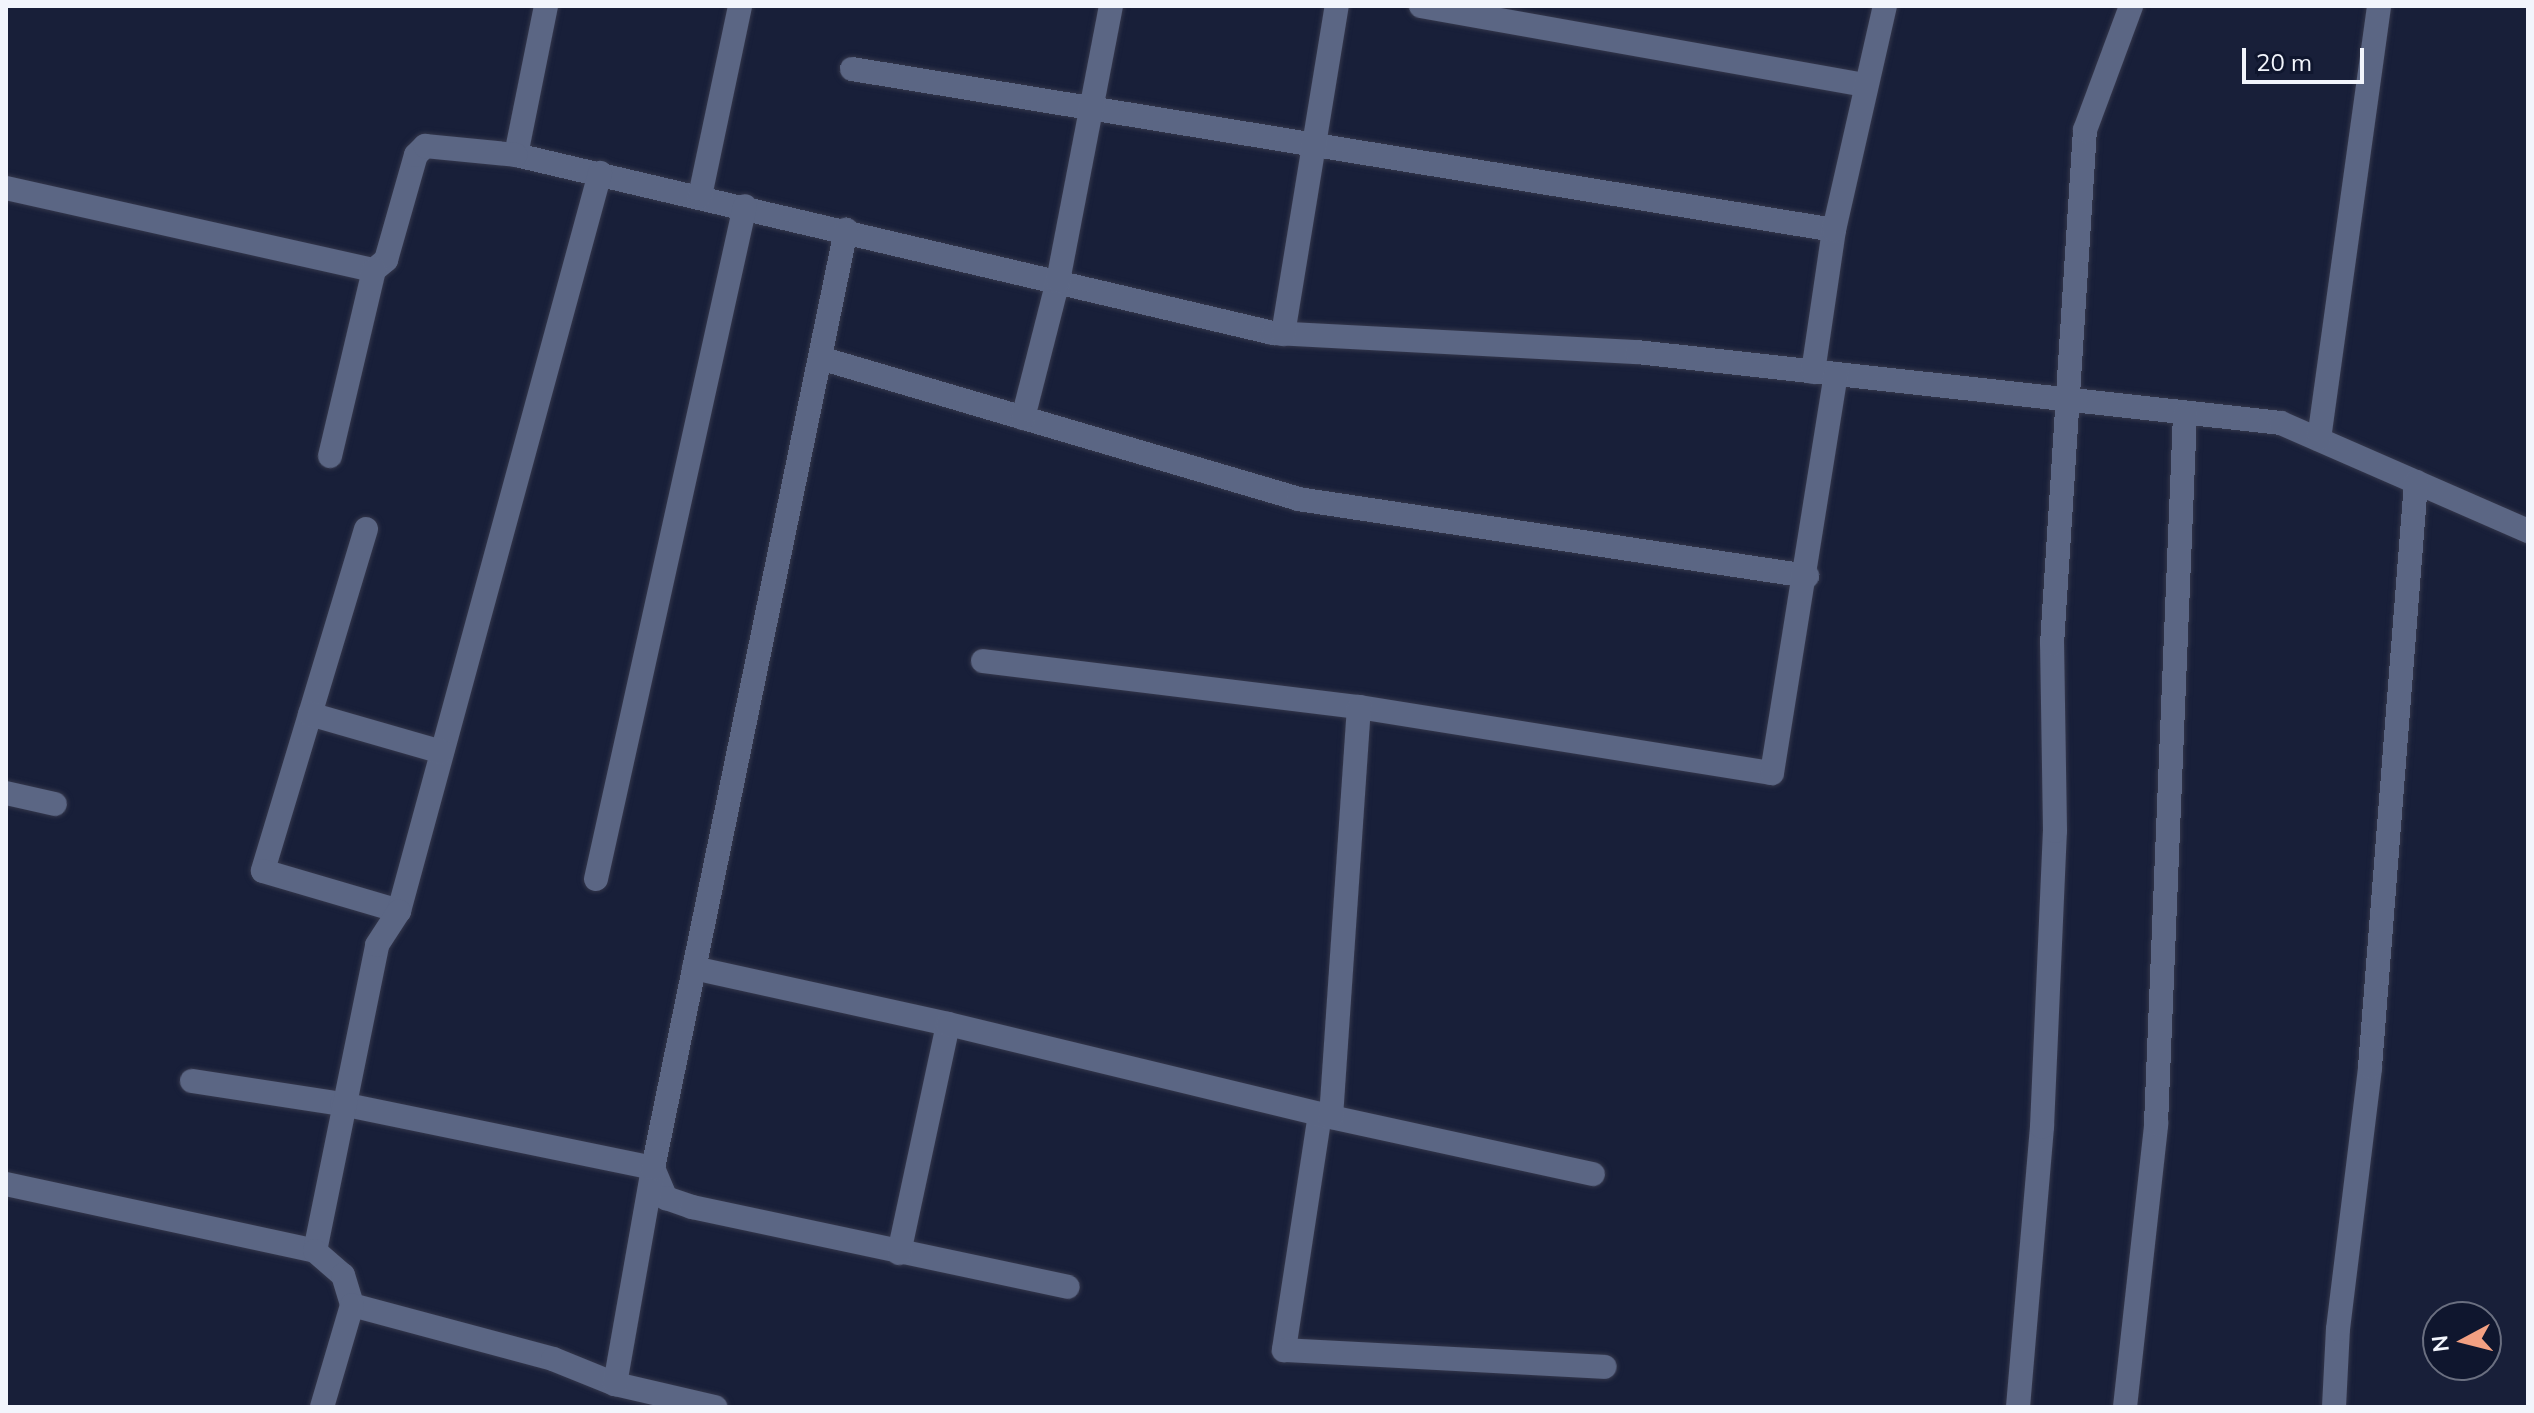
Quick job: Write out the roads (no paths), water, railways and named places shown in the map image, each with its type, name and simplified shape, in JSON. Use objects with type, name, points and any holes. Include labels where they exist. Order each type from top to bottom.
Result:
[{"type":"street","points":[[516,155],[546,6]]},
{"type":"street","points":[[700,196],[740,6]]},
{"type":"street","points":[[1023,418],[1058,281],[1111,6]]},
{"type":"street","points":[[1283,334],[1337,6]]},
{"type":"street","points":[[1421,6],[1864,85]]},
{"type":"street","points":[[983,661],[1359,707],[1772,773],[1807,576],[1834,230],[1864,85],[1885,6]]},
{"type":"street","points":[[2018,1407],[2043,1112],[2055,831],[2052,644],[2085,130],[2131,6]]},
{"type":"street","points":[[2319,439],[2379,6]]},
{"type":"street","points":[[852,69],[1092,104],[1314,146],[1834,230]]},
{"type":"street","points":[[330,456],[374,270],[386,260],[416,155],[425,146],[516,155],[600,173],[1283,334],[1637,352],[2067,403],[2281,423],[2528,531]]},
{"type":"street","points":[[315,1251],[342,1104],[377,945],[399,911],[600,173]]},
{"type":"street","points":[[6,188],[374,270]]},
{"type":"street","points":[[596,879],[745,206]]},
{"type":"street","points":[[615,1384],[653,1168],[846,230]]},
{"type":"street","points":[[820,358],[1298,499],[1807,576]]},
{"type":"street","points":[[2125,1407],[2156,1124],[2185,414]]},
{"type":"street","points":[[2334,1407],[2338,1329],[2370,1067],[2416,482]]},
{"type":"street","points":[[366,529],[263,871],[399,911]]},
{"type":"street","points":[[1359,707],[1326,1115],[1284,1350],[1605,1367]]},
{"type":"street","points":[[310,714],[442,752]]},
{"type":"street","points":[[6,793],[55,804]]},
{"type":"street","points":[[694,968],[1593,1174]]},
{"type":"street","points":[[899,1253],[948,1024]]},
{"type":"street","points":[[192,1081],[342,1104],[653,1168]]},
{"type":"street","points":[[653,1168],[666,1198],[692,1207],[1068,1287]]},
{"type":"street","points":[[6,1184],[315,1251],[343,1275],[352,1305],[322,1407]]},
{"type":"street","points":[[352,1305],[553,1359],[615,1384],[715,1407]]}]
